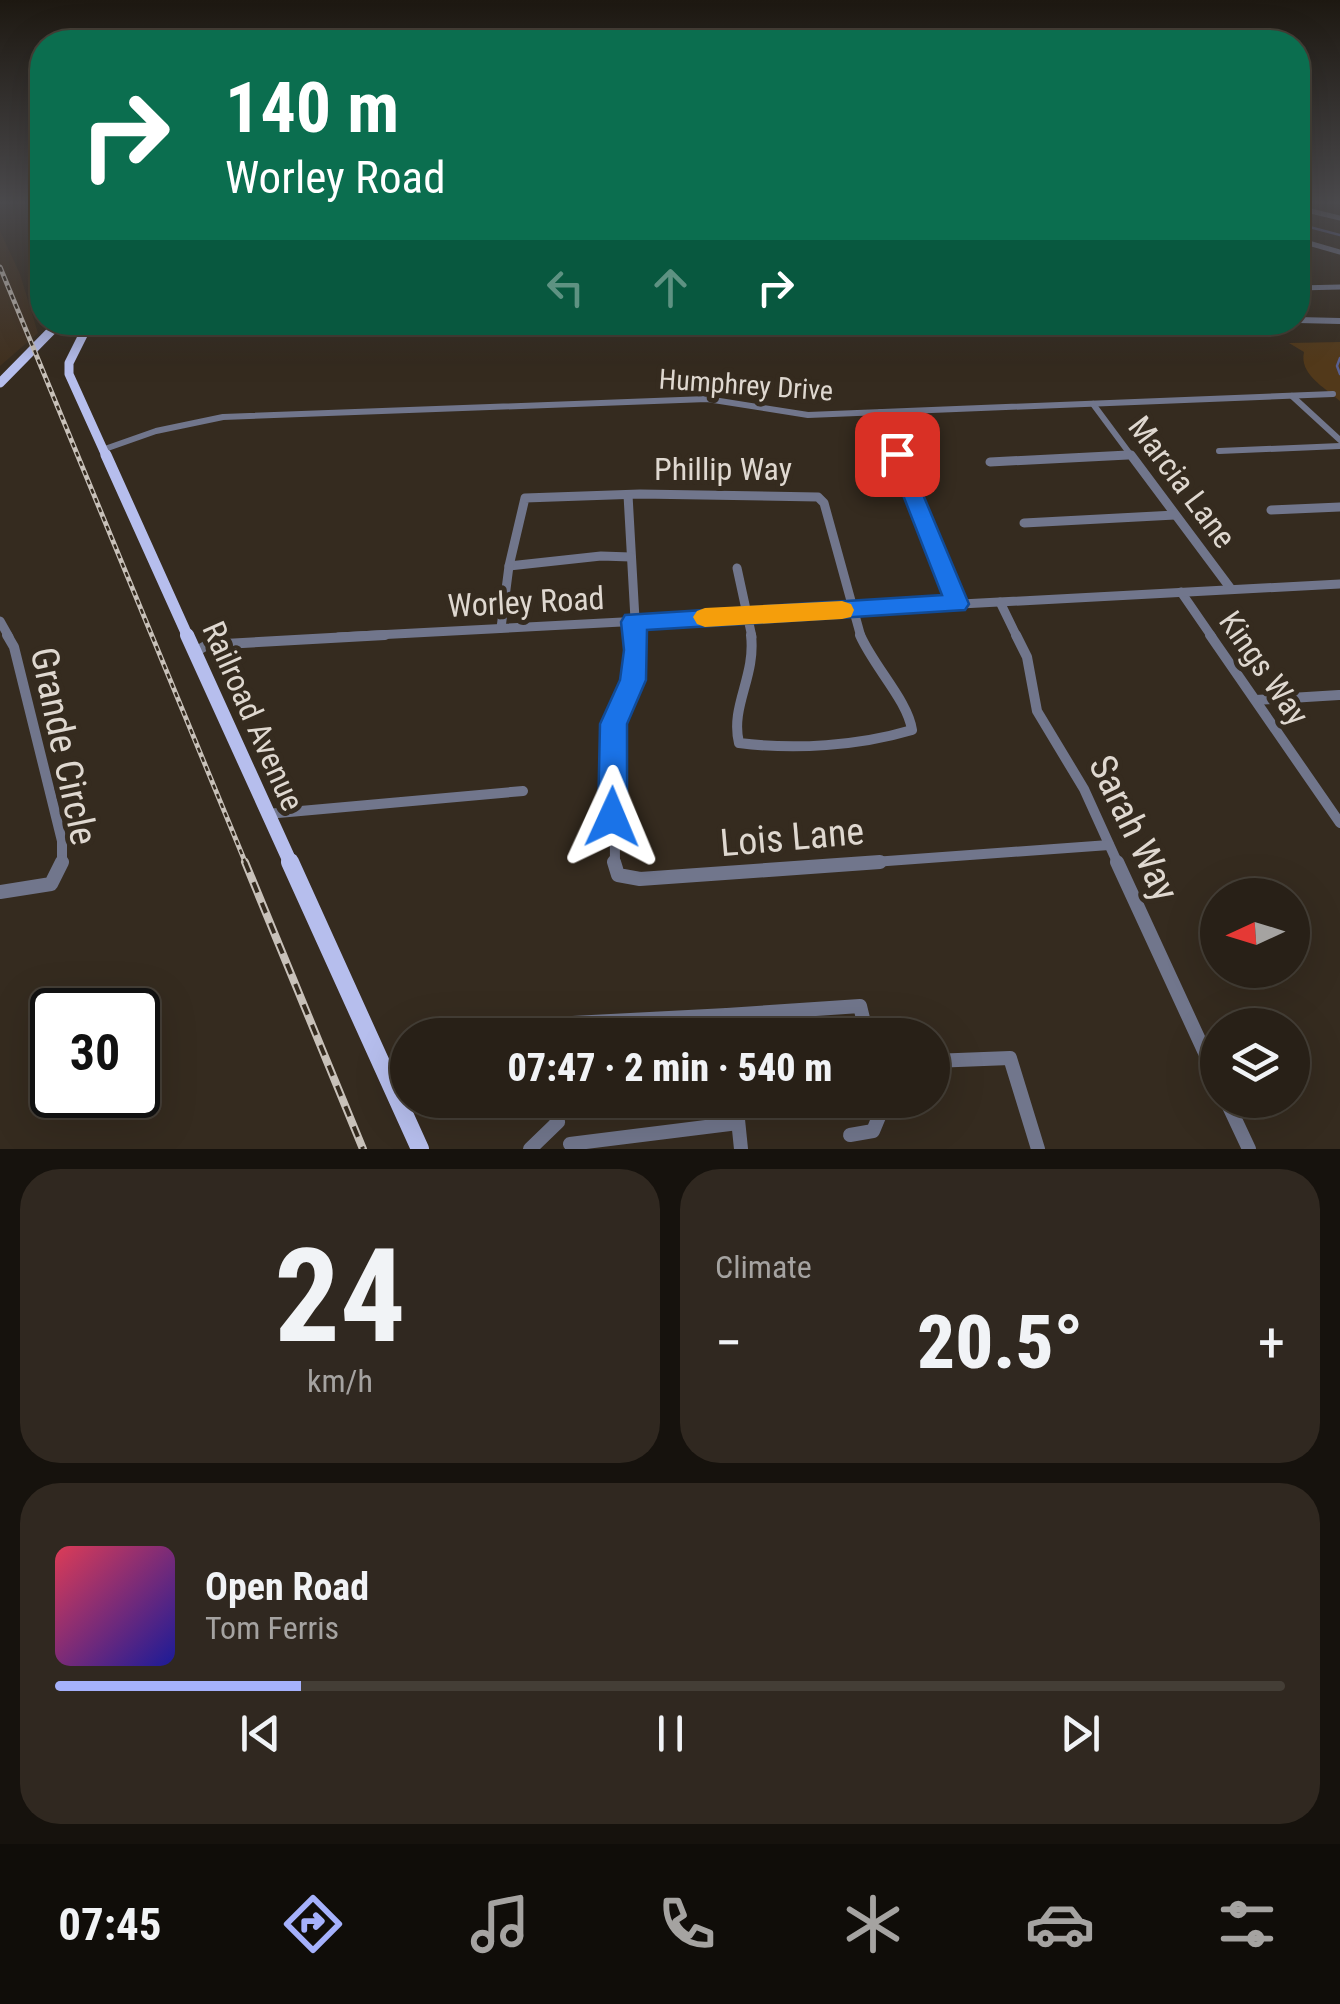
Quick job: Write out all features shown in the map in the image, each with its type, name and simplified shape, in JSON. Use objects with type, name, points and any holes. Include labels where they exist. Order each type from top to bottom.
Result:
[{"type":"main road","points":[[0,380],[47,335]]},
{"type":"main road","name":"Railroad Avenue","points":[[83,335],[67,368],[420,1149]]},
{"type":"street","points":[[1310,287],[1340,286]]},
{"type":"street","points":[[1310,320],[1340,321]]},
{"type":"street","name":"Humphrey Drive","points":[[102,450],[182,424],[223,417],[707,399],[784,413],[880,412],[1332,394]]},
{"type":"street","points":[[1292,396],[1340,443]]},
{"type":"street","name":"Marcia Lane","points":[[1092,404],[1231,589]]},
{"type":"street","points":[[880,412],[957,604]]},
{"type":"street","points":[[1219,451],[1340,443]]},
{"type":"street","points":[[990,462],[1130,455]]},
{"type":"street","points":[[628,496],[634,622]]},
{"type":"street","name":"Phillip Way","points":[[501,628],[509,566],[526,498],[818,497],[824,503],[854,610]]},
{"type":"street","points":[[1272,510],[1340,507]]},
{"type":"street","points":[[1024,523],[1175,515]]},
{"type":"street","points":[[509,566],[631,557]]},
{"type":"street","points":[[736,568],[753,663],[736,712],[734,730],[738,743],[754,746],[898,736],[912,730],[911,715],[879,673],[854,610]]},
{"type":"street","name":"Worley Road","points":[[195,652],[208,645],[1340,584]]},
{"type":"street","name":"Kings Way","points":[[1181,592],[1340,822]]},
{"type":"street","name":"Sarah Way","points":[[1000,602],[1027,657],[1037,712],[1084,789],[1200,1042]]},
{"type":"street","name":"Grande Circle","points":[[0,621],[14,647],[62,841],[62,864],[51,884]]},
{"type":"street","name":"Lois Lane","points":[[634,622],[637,650],[633,680],[614,724],[612,853],[618,875],[640,879],[1109,844]]},
{"type":"street","points":[[1256,700],[1339,696]]},
{"type":"street","points":[[267,814],[523,791]]},
{"type":"street","name":"Grande Circle","points":[[0,892],[51,884]]},
{"type":"street","name":"Grande Circle","points":[[51,884],[60,896]]},
{"type":"street","points":[[669,1018],[860,1006],[862,1018]]},
{"type":"street","points":[[950,1060],[1010,1058],[1038,1149]]},
{"type":"street","points":[[556,1118],[571,1147],[738,1124]]},
{"type":"street","points":[[738,1118],[741,1149]]},
{"type":"street","points":[[850,1135],[873,1131],[879,1118]]},
{"type":"street","points":[[1234,1118],[1248,1149]]},
{"type":"street","points":[[530,1149],[558,1122]]},
{"type":"shaded area","points":[[0,255],[11,255],[30,307],[30,335],[36,335],[0,366]]},
{"type":"shaded area","points":[[1340,342],[1340,401],[1309,373],[1304,352],[1289,343]]},
{"type":"waterway","points":[[1340,358],[1340,374]]},
{"type":"railway","points":[[0,267],[246,864]]},
{"type":"railway","points":[[245,862],[363,1149]]},
{"type":"slow traffic","points":[[705,617],[842,610]]},
{"type":"route","points":[[612,817],[614,724],[633,680],[637,650],[634,622],[957,604],[897,454]]}]
